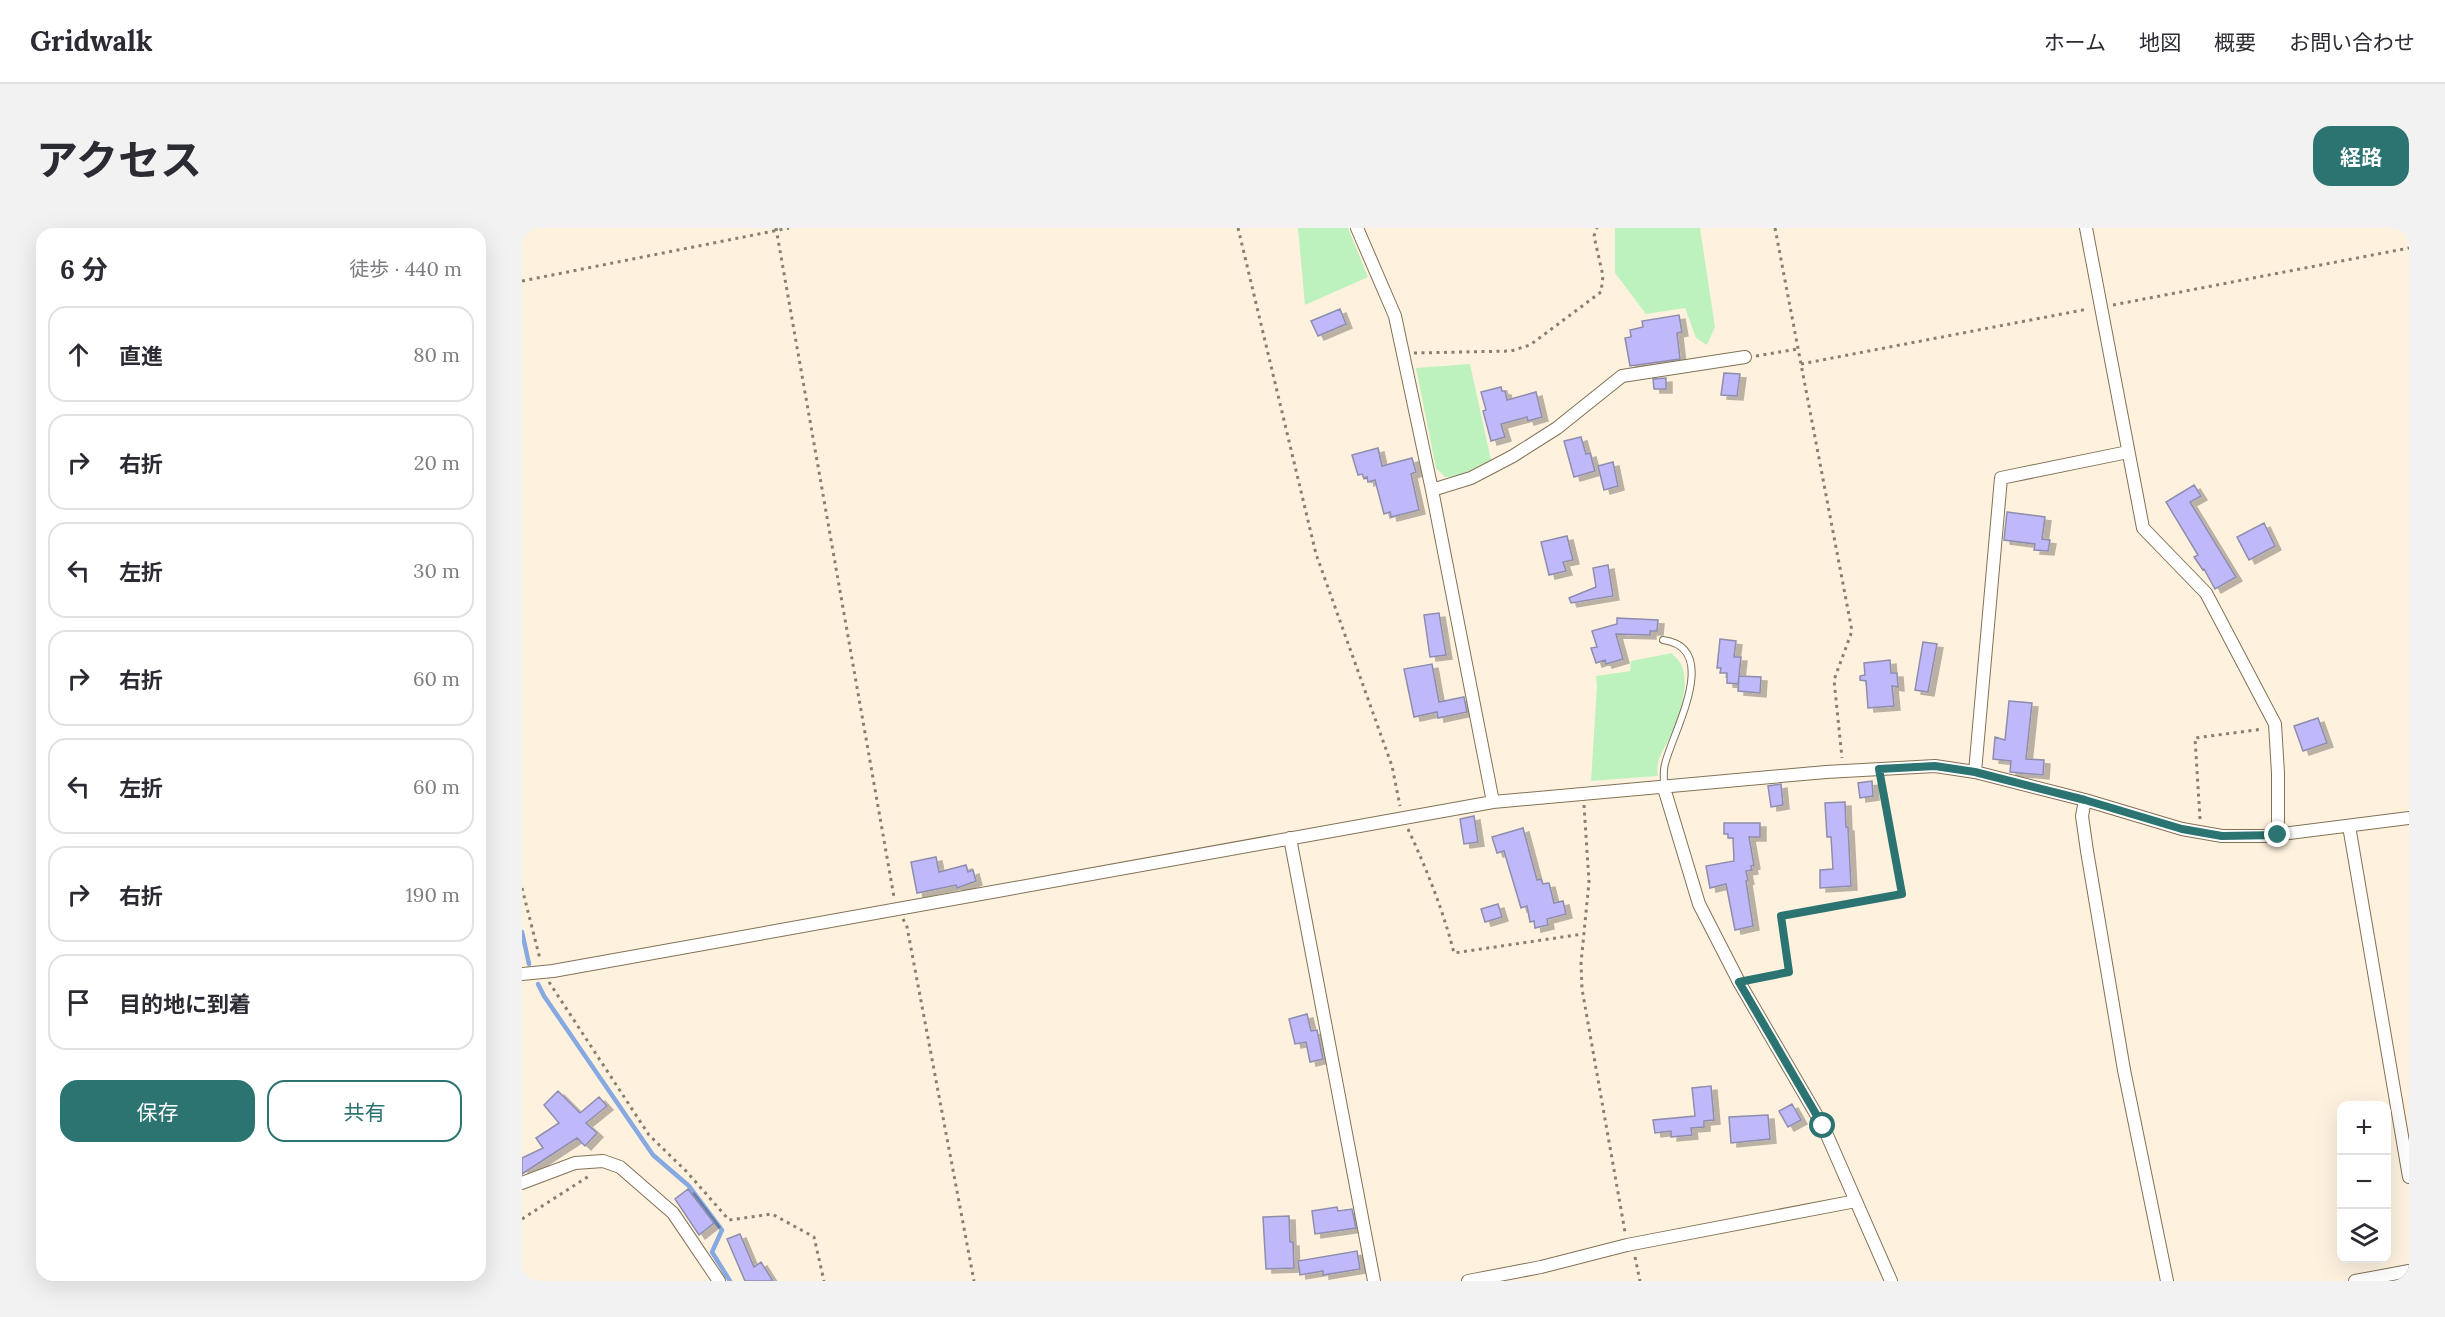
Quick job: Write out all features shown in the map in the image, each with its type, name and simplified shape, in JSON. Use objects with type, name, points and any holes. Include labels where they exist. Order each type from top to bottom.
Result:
[{"type":"street","points":[[1357,228],[1395,316],[1432,490],[1493,802]]},
{"type":"street","points":[[2085,228],[2143,528],[2206,593],[2275,727],[2278,835]]},
{"type":"street","points":[[1432,490],[1471,478],[1513,456],[1557,428],[1622,376],[1745,357]]},
{"type":"street","points":[[1975,772],[2001,478],[2128,452]]},
{"type":"street","points":[[522,974],[1493,802],[1879,769],[1935,766],[1975,772],[2085,800],[2182,829],[2222,836],[2278,835],[2409,818]]},
{"type":"street","points":[[1664,788],[1699,904],[1739,982],[1823,1126],[1891,1281]]},
{"type":"street","points":[[2085,800],[2082,816],[2087,851],[2124,1070],[2167,1281]]},
{"type":"street","points":[[2349,826],[2409,1177]]},
{"type":"street","points":[[1290,838],[1374,1281]]},
{"type":"street","points":[[522,1183],[575,1163],[603,1161],[620,1167],[673,1213],[719,1281]]},
{"type":"street","points":[[1468,1281],[1541,1267],[1630,1244],[1856,1201]]},
{"type":"street","points":[[2355,1281],[2409,1271]]},
{"type":"lane","points":[[1663,640],[1676,642],[1685,650],[1690,658],[1694,677],[1664,765],[1664,788]]},
{"type":"path","points":[[522,281],[789,228]]},
{"type":"path","points":[[1238,228],[1316,554],[1392,766],[1403,818],[1429,874],[1445,916],[1454,953],[1583,934]]},
{"type":"path","points":[[1403,353],[1511,351],[1530,345],[1601,292],[1603,276],[1594,236],[1597,228]]},
{"type":"path","points":[[1775,228],[1852,631],[1834,680],[1843,772]]},
{"type":"path","points":[[776,229],[897,909],[908,927],[974,1281]]},
{"type":"path","points":[[1745,357],[1798,349]]},
{"type":"path","points":[[2201,832],[2195,738],[2275,727]]},
{"type":"path","points":[[1739,982],[1789,972],[1781,916],[1902,894],[1879,769]]},
{"type":"path","points":[[1584,795],[1588,882],[1581,963],[1582,989],[1630,1244],[1640,1281]]},
{"type":"path","points":[[522,888],[551,989],[649,1135],[687,1172],[729,1220],[772,1214],[814,1237],[824,1281]]},
{"type":"path","points":[[522,1219],[590,1175]]},
{"type":"green space","points":[[1298,228],[1348,228],[1368,277],[1305,305]]},
{"type":"green space","points":[[1615,228],[1700,228],[1715,327],[1707,345],[1696,338],[1685,308],[1646,314],[1615,273]]},
{"type":"green space","points":[[1470,364],[1491,460],[1459,476],[1445,477],[1436,468],[1416,368]]},
{"type":"green space","points":[[1672,653],[1684,672],[1684,691],[1670,737],[1659,761],[1658,776],[1591,781],[1596,676],[1630,671],[1631,661]]},
{"type":"building","points":[[1340,309],[1346,324],[1318,336],[1311,321]]},
{"type":"building","points":[[1679,315],[1682,332],[1677,333],[1680,359],[1630,366],[1625,338],[1631,337],[1630,330],[1643,327],[1642,321]]},
{"type":"building","points":[[1724,373],[1740,374],[1737,396],[1721,395]]},
{"type":"building","points":[[1666,378],[1666,389],[1654,389],[1653,379]]},
{"type":"building","points":[[1501,387],[1502,391],[1505,391],[1507,400],[1536,392],[1542,417],[1528,421],[1527,417],[1501,424],[1505,437],[1491,441],[1483,411],[1486,410],[1481,392]]},
{"type":"building","points":[[1581,437],[1586,454],[1590,453],[1595,471],[1574,477],[1564,441]]},
{"type":"building","points":[[1378,448],[1382,466],[1412,458],[1416,472],[1411,474],[1419,510],[1391,517],[1390,512],[1384,514],[1375,480],[1368,482],[1367,477],[1364,478],[1362,474],[1358,475],[1352,455]]},
{"type":"building","points":[[1613,462],[1618,486],[1604,490],[1598,466]]},
{"type":"building","points":[[2194,485],[2201,496],[2190,502],[2236,577],[2215,589],[2194,557],[2198,555],[2166,502]]},
{"type":"building","points":[[2007,512],[2045,517],[2042,539],[2050,540],[2048,551],[2034,550],[2035,544],[2004,540]]},
{"type":"building","points":[[2264,523],[2275,546],[2249,560],[2237,537]]},
{"type":"building","points":[[1567,536],[1573,560],[1563,562],[1566,571],[1549,575],[1541,542]]},
{"type":"building","points":[[1608,565],[1613,596],[1571,603],[1569,598],[1596,587],[1593,568]]},
{"type":"building","points":[[1439,613],[1446,655],[1430,657],[1424,615]]},
{"type":"building","points":[[1617,618],[1658,620],[1657,631],[1650,631],[1650,635],[1616,634],[1623,659],[1606,664],[1605,660],[1596,663],[1591,648],[1597,647],[1592,631],[1617,624]]},
{"type":"building","points":[[1720,639],[1736,641],[1734,657],[1741,657],[1738,684],[1727,683],[1727,673],[1720,673],[1721,668],[1717,668]]},
{"type":"building","points":[[1923,642],[1937,644],[1928,692],[1915,690]]},
{"type":"building","points":[[1890,660],[1891,673],[1897,673],[1898,687],[1892,686],[1894,706],[1868,708],[1866,681],[1860,680],[1860,676],[1865,675],[1864,663]]},
{"type":"building","points":[[1432,664],[1439,702],[1464,697],[1467,712],[1438,718],[1437,712],[1414,717],[1404,669]]},
{"type":"building","points":[[1739,676],[1761,677],[1760,693],[1738,691]]},
{"type":"building","points":[[2009,701],[2032,703],[2026,759],[2044,760],[2043,775],[2010,772],[2011,761],[1993,759],[1995,737],[2005,740]]},
{"type":"building","points":[[2318,718],[2327,743],[2303,751],[2294,726]]},
{"type":"building","points":[[1872,781],[1873,796],[1860,798],[1858,783]]},
{"type":"building","points":[[1781,784],[1783,805],[1771,807],[1768,786]]},
{"type":"building","points":[[1845,802],[1851,886],[1820,888],[1820,870],[1833,869],[1831,837],[1827,837],[1825,803]]},
{"type":"building","points":[[1474,816],[1478,842],[1464,844],[1460,819]]},
{"type":"building","points":[[1724,823],[1760,823],[1760,837],[1749,837],[1754,865],[1751,866],[1752,870],[1746,871],[1753,926],[1735,930],[1726,884],[1710,888],[1706,866],[1734,861],[1733,838],[1728,838],[1728,834],[1724,834]]},
{"type":"building","points":[[1523,828],[1537,880],[1541,879],[1543,884],[1549,883],[1554,903],[1563,901],[1566,914],[1547,919],[1548,925],[1535,928],[1534,921],[1530,922],[1527,906],[1521,908],[1504,851],[1497,853],[1492,837]]},
{"type":"building","points":[[936,857],[939,872],[966,865],[968,872],[973,870],[976,881],[957,888],[956,885],[917,893],[911,862]]},
{"type":"building","points":[[1498,904],[1502,917],[1485,922],[1481,909]]},
{"type":"building","points":[[1307,1014],[1311,1031],[1317,1030],[1323,1059],[1310,1062],[1306,1042],[1295,1044],[1289,1019]]},
{"type":"building","points":[[1711,1086],[1714,1120],[1704,1121],[1704,1127],[1691,1128],[1692,1135],[1671,1137],[1671,1131],[1655,1133],[1653,1120],[1695,1116],[1692,1088]]},
{"type":"building","points":[[558,1091],[580,1113],[599,1097],[607,1106],[586,1123],[597,1133],[585,1146],[577,1138],[522,1174],[522,1158],[543,1148],[536,1138],[559,1123],[544,1105]]},
{"type":"building","points":[[1792,1104],[1801,1120],[1788,1127],[1779,1111]]},
{"type":"building","points":[[1768,1115],[1770,1139],[1731,1143],[1729,1117]]},
{"type":"building","points":[[688,1189],[714,1223],[699,1235],[675,1199]]},
{"type":"building","points":[[1337,1207],[1338,1211],[1352,1209],[1356,1228],[1315,1234],[1312,1211]]},
{"type":"building","points":[[1289,1216],[1294,1268],[1266,1269],[1263,1217]]},
{"type":"building","points":[[740,1234],[754,1267],[761,1262],[773,1281],[745,1281],[727,1239]]},
{"type":"building","points":[[1357,1251],[1360,1269],[1323,1275],[1323,1271],[1300,1275],[1298,1261]]},
{"type":"waterway","points":[[522,932],[529,964]]},
{"type":"waterway","points":[[538,984],[653,1155],[689,1186],[722,1230],[712,1252],[730,1281]]},
{"type":"route","points":[[1823,1126],[1739,982],[1789,972],[1781,916],[1902,894],[1879,769],[1935,766],[1975,772],[2085,800],[2182,829],[2222,836],[2278,835]]}]
